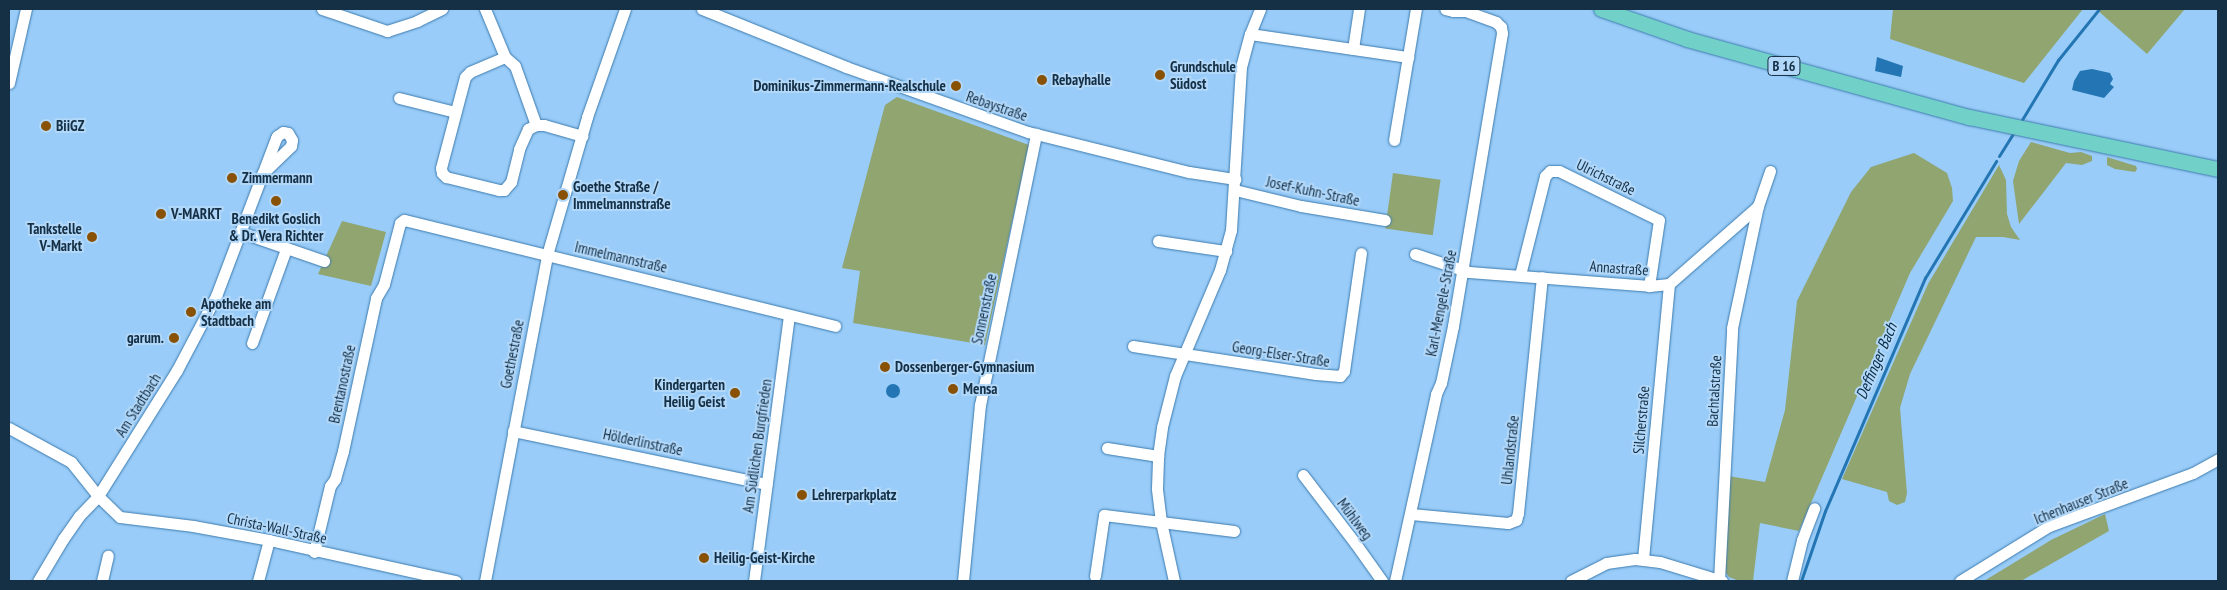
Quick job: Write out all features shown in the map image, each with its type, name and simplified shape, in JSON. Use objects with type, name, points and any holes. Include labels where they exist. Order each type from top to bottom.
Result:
[{"type":"main road","name":"B 16","points":[[1601,9],[1687,39],[1969,117],[2057,137],[2218,169]]},
{"type":"street","points":[[9,83],[26,9]]},
{"type":"street","points":[[322,9],[380,30],[392,30],[442,9]]},
{"type":"street","points":[[485,9],[505,58],[515,66],[536,125]]},
{"type":"street","name":"Goethestraße","points":[[485,581],[547,255],[582,136],[625,9]]},
{"type":"street","name":"Rebaystraße","points":[[702,9],[846,68],[1036,134],[1235,184]]},
{"type":"street","points":[[1174,581],[1161,522],[1157,488],[1158,456],[1168,399],[1183,354],[1220,270],[1231,230],[1241,67],[1250,34],[1260,9]]},
{"type":"street","points":[[1353,49],[1359,9]]},
{"type":"street","points":[[1394,140],[1416,9]]},
{"type":"street","name":"Karl-Mengele-Straße","points":[[1395,581],[1436,394],[1441,383],[1463,270],[1496,76],[1501,28],[1496,22],[1466,11],[1446,9]]},
{"type":"street","points":[[1250,34],[1408,57]]},
{"type":"street","points":[[505,58],[470,72],[465,77],[441,168],[442,173],[446,177],[499,190],[508,187],[528,129],[536,125],[544,125],[582,136]]},
{"type":"street","points":[[399,98],[456,112]]},
{"type":"street","name":"Sonnenstraße","points":[[963,581],[980,406],[1036,134]]},
{"type":"street","name":"Ulrichstraße","points":[[1520,275],[1545,176],[1550,171],[1559,171],[1659,220],[1650,286]]},
{"type":"street","points":[[1758,206],[1770,171]]},
{"type":"street","name":"Am Stadtbach","points":[[38,581],[62,539],[79,516],[98,496],[156,404],[206,318],[262,174]]},
{"type":"street","name":"Josef-Kuhn-Straße","points":[[1235,184],[1301,206],[1386,220]]},
{"type":"street","name":"Annastraße","points":[[1415,254],[1463,270],[1650,286],[1668,284],[1758,206]]},
{"type":"street","name":"Bachtalstraße","points":[[1721,581],[1732,328],[1758,206]]},
{"type":"street","name":"Immelmannstraße","points":[[400,223],[404,220],[835,326]]},
{"type":"street","name":"Brentanostraße","points":[[314,552],[330,486],[335,479],[376,298],[384,284],[400,223]]},
{"type":"street","points":[[240,232],[324,261]]},
{"type":"street","points":[[1158,240],[1226,251]]},
{"type":"street","points":[[252,343],[286,249]]},
{"type":"street","name":"Georg-Elser-Straße","points":[[1183,354],[1326,376],[1340,376],[1344,371],[1361,254]]},
{"type":"street","name":"Uhlandstraße","points":[[1411,514],[1508,523],[1516,520],[1542,277]]},
{"type":"street","name":"Silcherstraße","points":[[1643,559],[1668,284]]},
{"type":"street","name":"Am Südlichen Burgfrieden","points":[[754,581],[789,315]]},
{"type":"street","points":[[1133,346],[1183,354]]},
{"type":"street","name":"Christa-Wall-Straße","points":[[9,428],[71,462],[98,496],[120,517],[193,526],[269,540],[314,552],[456,581]]},
{"type":"street","name":"Hölderlinstraße","points":[[513,430],[767,484]]},
{"type":"street","points":[[1107,448],[1158,456]]},
{"type":"street","name":"Ichenhauser Straße","points":[[1960,581],[2049,526],[2193,473],[2218,459]]},
{"type":"street","name":"Mühlweg","points":[[1303,475],[1356,543],[1382,581]]},
{"type":"street","points":[[1792,581],[1802,540],[1814,508]]},
{"type":"street","points":[[1095,576],[1104,515],[1234,531]]},
{"type":"street","points":[[258,581],[269,540]]},
{"type":"street","points":[[102,581],[108,556]]},
{"type":"street","points":[[1571,581],[1606,563],[1643,559],[1676,566],[1721,581]]},
{"type":"green space","points":[[1893,9],[2083,9],[2024,83],[1890,39]]},
{"type":"green space","points":[[2096,9],[2185,9],[2147,54]]},
{"type":"green space","points":[[897,97],[1029,145],[985,345],[853,323],[860,271],[842,268],[885,105]]},
{"type":"green space","points":[[2031,142],[2070,153],[2081,152],[2092,156],[2092,161],[2082,165],[2066,163],[2019,224],[2013,181],[2019,161]]},
{"type":"green space","points":[[1914,153],[1947,173],[1952,188],[1953,201],[1910,273],[1799,531],[1760,523],[1753,581],[1739,581],[1729,577],[1725,572],[1728,476],[1765,482],[1785,410],[1797,301],[1851,192],[1871,167]]},
{"type":"green space","points":[[2107,157],[2136,166],[2137,169],[2135,172],[2115,169],[2107,165]]},
{"type":"green space","points":[[1999,165],[2006,180],[2007,214],[2011,227],[2020,240],[2003,237],[1976,237],[1910,374],[1900,408],[1907,493],[1905,502],[1897,505],[1889,501],[1887,492],[1842,479],[1928,284]]},
{"type":"green space","points":[[1393,173],[1441,180],[1433,235],[1385,228]]},
{"type":"green space","points":[[342,221],[386,232],[371,286],[318,274]]},
{"type":"green space","points":[[2105,514],[2109,531],[2021,581],[1984,581],[2051,540]]},
{"type":"water","points":[[1877,57],[1903,66],[1901,77],[1875,71]]},
{"type":"water","points":[[2092,69],[2110,73],[2113,79],[2110,84],[2114,87],[2104,98],[2072,90],[2074,81],[2080,71]]},
{"type":"water","points":[[890,384],[896,384],[900,391],[896,398],[890,398],[886,394],[886,388]]},
{"type":"waterway","name":"Deffinger Bach","points":[[2020,123],[2058,60],[2099,9]]},
{"type":"waterway","name":"Deffinger Bach","points":[[1999,156],[2015,130]]},
{"type":"waterway","name":"Deffinger Bach","points":[[1801,581],[1825,511],[1925,278],[1996,161]]},
{"type":"place","name":"Grundschule Südost","points":[[1160,75]]},
{"type":"place","name":"Rebayhalle","points":[[1042,80]]},
{"type":"place","name":"Dominikus-Zimmermann-Realschule","points":[[956,86]]},
{"type":"place","name":"BiiGZ","points":[[46,126]]},
{"type":"place","name":"Zimmermann","points":[[232,178]]},
{"type":"place","name":"Goethe Straße / Immelmannstraße","points":[[563,195]]},
{"type":"place","name":"Benedikt Goslich & Dr. Vera Richter","points":[[276,201]]},
{"type":"place","name":"V-MARKT","points":[[161,214]]},
{"type":"place","name":"Tankstelle V-Markt","points":[[92,237]]},
{"type":"place","name":"Apotheke am Stadtbach","points":[[191,312]]},
{"type":"place","name":"garum.","points":[[174,338]]},
{"type":"place","name":"Dossenberger-Gymnasium","points":[[885,367]]},
{"type":"place","name":"Mensa","points":[[953,389]]},
{"type":"place","name":"Kindergarten Heilig Geist","points":[[735,393]]},
{"type":"place","name":"Lehrerparkplatz","points":[[802,495]]},
{"type":"place","name":"Heilig-Geist-Kirche","points":[[704,558]]}]
